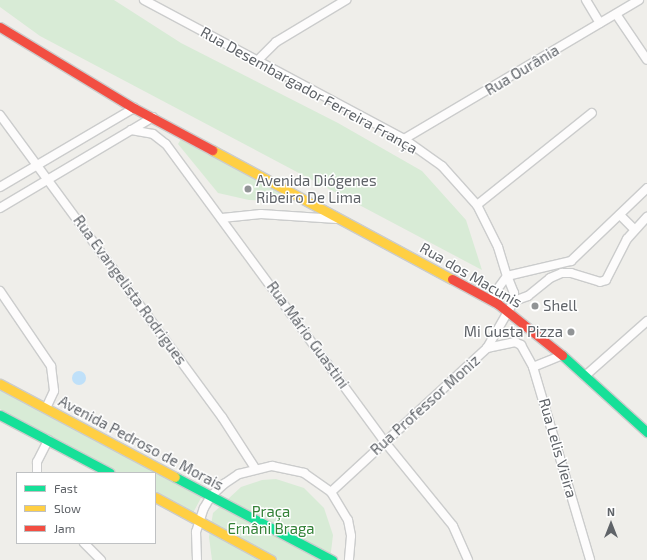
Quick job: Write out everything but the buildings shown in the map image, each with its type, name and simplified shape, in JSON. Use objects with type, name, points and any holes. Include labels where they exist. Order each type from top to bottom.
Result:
[{"type":"main road","points":[[0,27],[134,108],[153,117]]},
{"type":"main road","name":"Rua dos Macunis","points":[[153,117],[490,299],[508,311],[562,354],[647,432]]},
{"type":"main road","name":"Avenida Pedroso de Morais","points":[[0,384],[332,560]]},
{"type":"main road","points":[[0,415],[108,472]]},
{"type":"main road","points":[[156,498],[271,560]]},
{"type":"street","name":"Rua Desembargador Ferreira França","points":[[144,0],[404,139],[442,166],[477,205],[498,247],[514,293],[514,301]]},
{"type":"street","points":[[258,60],[276,42],[346,0]]},
{"type":"street","points":[[586,0],[600,23]]},
{"type":"street","name":"Rua Ourânia","points":[[404,139],[639,0]]},
{"type":"street","points":[[616,14],[647,60]]},
{"type":"street","points":[[0,187],[134,108]]},
{"type":"street","points":[[477,205],[592,113]]},
{"type":"street","name":"Rua Evangelista Rodrigues","points":[[0,115],[49,179],[222,417],[255,468]]},
{"type":"street","points":[[0,208],[153,117]]},
{"type":"street","name":"Rua Mário Guastini","points":[[131,130],[153,134],[166,144],[222,218],[384,441],[453,526],[468,560]]},
{"type":"street","points":[[490,299],[508,276],[568,264],[647,188]]},
{"type":"street","name":"Rua dos Macunis","points":[[222,218],[261,214],[342,220]]},
{"type":"street","points":[[620,215],[634,229]]},
{"type":"street","points":[[508,311],[514,301],[528,296],[550,278],[562,273],[604,281],[609,276],[622,247],[634,229],[647,217]]},
{"type":"street","points":[[0,291],[51,366],[54,391],[46,408]]},
{"type":"street","name":"Rua Professor Moniz","points":[[331,492],[384,441],[487,348],[508,311]]},
{"type":"street","points":[[585,376],[647,321]]},
{"type":"street","name":"Rua Lelis Vieira","points":[[487,348],[515,342],[521,346],[533,367],[590,560]]},
{"type":"street","points":[[533,367],[562,354]]},
{"type":"street","points":[[37,472],[37,462],[48,440]]},
{"type":"street","points":[[197,560],[195,545],[199,520],[211,496],[224,484],[255,468],[272,466],[304,472],[331,492],[348,520],[351,536],[349,560]]},
{"type":"street","points":[[85,544],[101,560]]},
{"type":"green space","points":[[0,0],[114,0],[181,43],[338,123],[422,171],[466,220],[482,270],[40,36],[0,7]]},
{"type":"green space","points":[[181,139],[288,198],[286,201],[249,200],[218,193],[178,144]]},
{"type":"green space","points":[[0,388],[202,496],[193,513],[156,494],[156,472],[116,472],[0,409]]},
{"type":"green space","name":"Praça Ernâni Braga","points":[[276,479],[304,488],[324,508],[333,535],[330,560],[212,560],[209,537],[213,513],[241,487],[262,480]]},
{"type":"water","points":[[76,371],[82,371],[86,375],[86,381],[82,385],[76,385],[72,381],[72,375]]},
{"type":"traffic: fast","points":[[562,355],[647,432]]},
{"type":"traffic: fast","points":[[0,415],[108,472]]},
{"type":"traffic: fast","points":[[175,477],[332,560]]},
{"type":"traffic: slow","points":[[212,150],[452,279]]},
{"type":"traffic: slow","points":[[0,384],[175,477]]},
{"type":"traffic: slow","points":[[156,498],[271,560]]},
{"type":"traffic: jam","points":[[0,27],[134,108],[212,150]]},
{"type":"traffic: jam","points":[[452,279],[498,304],[562,355]]},
{"type":"place","name":"Avenida Diógenes Ribeiro De Lima","points":[[248,189]]},
{"type":"place","name":"Shell","points":[[535,306]]},
{"type":"place","name":"Mi Gusta Pizza","points":[[571,332]]}]
